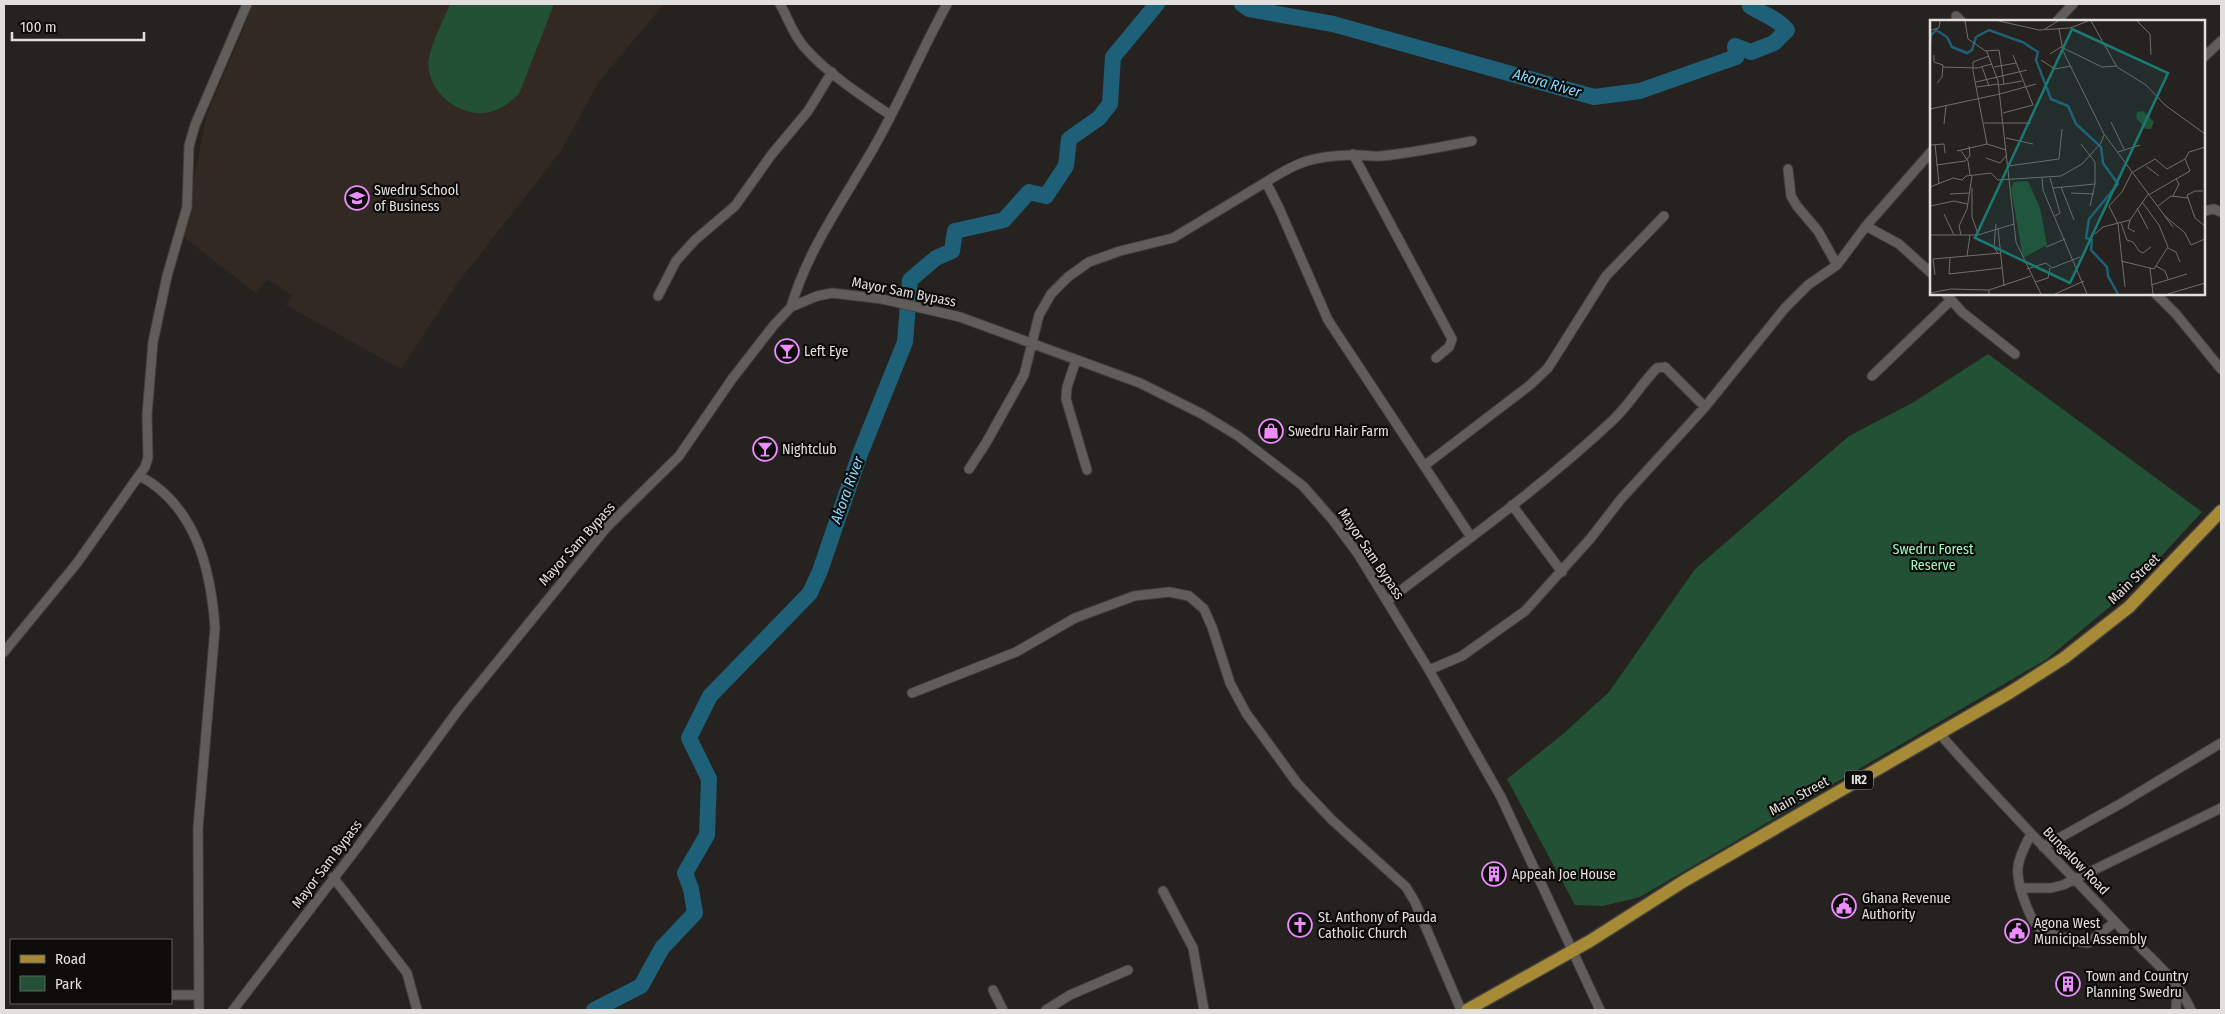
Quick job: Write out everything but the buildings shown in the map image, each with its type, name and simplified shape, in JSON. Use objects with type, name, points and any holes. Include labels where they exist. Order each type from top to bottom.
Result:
[{"type":"main road","name":"Main Street","points":[[1467,1010],[1572,950],[1708,866],[2009,693],[2093,638],[2129,607],[2221,511]]},
{"type":"street","points":[[4,652],[77,563],[140,476],[148,458],[147,415],[153,342],[167,276],[188,207],[189,146],[195,125],[247,4]]},
{"type":"street","points":[[780,4],[793,32],[805,48],[832,72],[890,115]]},
{"type":"street","points":[[791,307],[799,278],[811,254],[873,148],[947,4]]},
{"type":"street","points":[[2057,20],[2073,4]]},
{"type":"street","points":[[2205,56],[2221,41]]},
{"type":"street","points":[[658,296],[676,261],[695,240],[740,200],[772,154],[808,111],[832,72]]},
{"type":"street","points":[[969,469],[1012,399],[1024,375],[1040,315],[1051,294],[1068,277],[1088,262],[1120,251],[1173,238],[1294,164],[1324,156],[1352,154],[1378,156],[1422,151],[1472,141]]},
{"type":"street","points":[[1429,670],[1462,656],[1525,611],[1562,572],[1621,499],[1705,407],[1786,308],[1808,285],[1837,265],[1866,226],[1930,153]]},
{"type":"street","points":[[1352,154],[1452,339],[1449,346],[1436,358]]},
{"type":"street","points":[[1788,170],[1791,196],[1818,231],[1837,265]]},
{"type":"street","points":[[1266,182],[1328,320],[1471,537]]},
{"type":"street","points":[[2205,211],[2214,209],[2221,212]]},
{"type":"street","points":[[1424,466],[1530,385],[1548,368],[1606,276],[1664,216]]},
{"type":"street","points":[[1866,226],[1899,244],[1930,272]]},
{"type":"street","name":"Mayor Sam Bypass","points":[[232,1010],[459,709],[547,598],[607,527],[679,456],[732,379],[791,307],[817,296],[832,293],[852,294],[960,317],[1033,342],[1140,383],[1202,414],[1238,436],[1303,486],[1332,519],[1358,554],[1429,670],[1500,797],[1600,1010]]},
{"type":"street","points":[[2157,295],[2176,314],[2221,369]]},
{"type":"street","points":[[1872,376],[1948,297],[2015,354]]},
{"type":"street","points":[[1076,360],[1067,386],[1066,399],[1087,470]]},
{"type":"street","points":[[1387,600],[1512,505],[1614,418],[1657,368],[1665,367],[1705,407]]},
{"type":"street","points":[[140,476],[148,480],[181,510],[191,527],[207,569],[213,598],[215,628],[198,828],[199,1010]]},
{"type":"street","points":[[1512,505],[1562,572]]},
{"type":"street","points":[[912,693],[1016,652],[1075,618],[1134,596],[1169,592],[1189,596],[1204,609],[1230,683],[1246,713],[1297,783],[1332,820],[1406,888],[1415,902],[1461,1010]]},
{"type":"street","name":"Bungalow Road","points":[[1939,733],[2030,834],[2171,977],[2191,1010]]},
{"type":"street","points":[[2043,847],[2120,804],[2221,743]]},
{"type":"street","points":[[2020,888],[2051,888],[2075,879],[2221,808]]},
{"type":"street","points":[[2030,834],[2018,867],[2020,888],[2028,910],[2039,928],[2047,934],[2088,943],[2115,922]]},
{"type":"street","points":[[333,877],[407,973],[417,1010]]},
{"type":"street","points":[[1163,891],[1193,948],[1204,1010]]},
{"type":"street","points":[[1046,1010],[1070,995],[1128,970]]},
{"type":"street","points":[[2176,1010],[2177,986]]},
{"type":"street","points":[[993,990],[1004,1010]]},
{"type":"street","points":[[172,995],[198,994]]},
{"type":"shaded area","name":"Swedru School of Business","points":[[252,4],[664,4],[598,83],[561,151],[456,285],[401,369],[286,305],[292,295],[267,279],[256,293],[182,236],[207,114],[242,33]]},
{"type":"green space","points":[[450,4],[554,4],[519,94],[501,108],[481,113],[469,112],[458,108],[439,92],[433,82],[429,70],[429,58],[435,38]]},
{"type":"green space","name":"Swedru Forest Reserve","points":[[1988,354],[2202,512],[2130,590],[2047,659],[1640,897],[1603,906],[1575,905],[1507,779],[1563,734],[1609,692],[1695,569],[1849,436],[1914,402]]},
{"type":"waterway","name":"Akora River","points":[[594,1010],[641,986],[662,948],[695,913],[691,889],[685,873],[707,835],[709,779],[689,738],[710,696],[810,593],[820,571],[860,454],[905,342],[910,280],[936,258],[952,251],[955,231],[1004,220],[1029,192],[1046,196],[1066,166],[1069,139],[1099,118],[1110,104],[1113,57],[1157,4]]},
{"type":"waterway","name":"Akora River","points":[[1242,4],[1249,9],[1333,24],[1594,97],[1640,91],[1736,57],[1735,46],[1751,52],[1774,43],[1787,30],[1775,20],[1750,6],[1752,4]]},
{"type":"place","name":"Swedru School of Business","points":[[357,198]]},
{"type":"place","name":"Left Eye","points":[[787,351]]},
{"type":"place","name":"Swedru Hair Farm","points":[[1271,431]]},
{"type":"place","name":"Nightclub","points":[[765,449]]},
{"type":"place","name":"Appeah Joe House","points":[[1494,874]]},
{"type":"place","name":"Ghana Revenue Authority","points":[[1844,906]]},
{"type":"place","name":"St. Anthony of Pauda Catholic Church","points":[[1300,925]]},
{"type":"place","name":"Agona West Municipal Assembly","points":[[2017,931]]},
{"type":"place","name":"Town and Country Planning Swedru","points":[[2068,984]]}]
